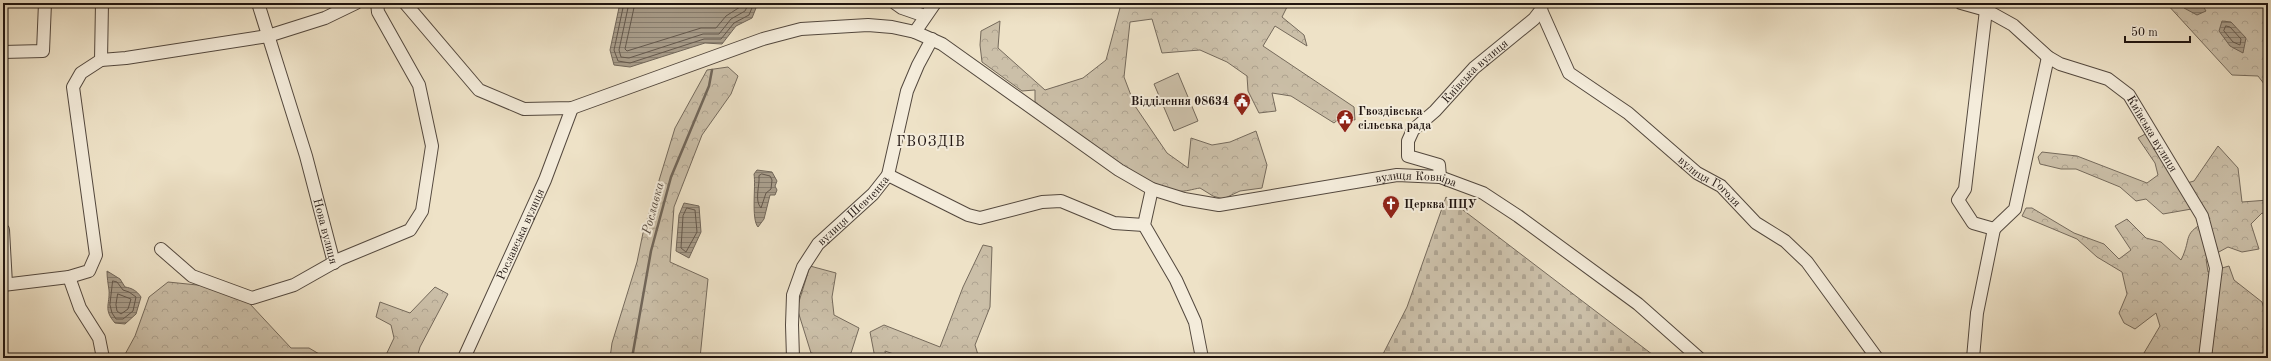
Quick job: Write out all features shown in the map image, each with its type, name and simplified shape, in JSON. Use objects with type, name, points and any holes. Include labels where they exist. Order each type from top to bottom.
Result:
[{"type":"street","points":[[3,52],[43,51],[45,3]]},
{"type":"street","points":[[101,60],[102,3]]},
{"type":"street","name":"Нова вулиця","points":[[161,249],[192,276],[252,298],[294,285],[334,263],[306,156],[258,3]]},
{"type":"street","points":[[3,230],[5,285],[69,277],[88,271],[96,255],[73,87],[81,73],[101,60],[126,58],[268,36],[325,18],[356,3]]},
{"type":"street","points":[[334,263],[410,230],[422,211],[432,146],[419,84],[378,12],[378,3]]},
{"type":"street","name":"вулиця Ковніра","points":[[405,3],[479,90],[524,109],[572,108],[782,33],[801,29],[868,25],[892,27],[915,32],[932,39],[1119,170],[1152,188],[1184,199],[1219,205],[1397,175],[1440,177],[1483,193],[1518,216],[1638,304],[1699,358]]},
{"type":"street","points":[[895,3],[902,8],[925,16]]},
{"type":"street","points":[[915,32],[935,3]]},
{"type":"street","name":"Київська вулиця","points":[[1961,3],[1986,10],[2013,25],[2048,57],[2060,64],[2108,79],[2129,95],[2202,216],[2216,268],[2205,358]]},
{"type":"street","name":"Київська вулиця","points":[[1440,177],[1439,165],[1408,156],[1408,141],[1413,130],[1435,111],[1474,68],[1514,37],[1542,7]]},
{"type":"street","name":"вулиця Гоголя","points":[[1542,7],[1569,73],[1628,113],[1697,173],[1721,186],[1756,223],[1785,241],[1807,262],[1877,358]]},
{"type":"street","points":[[1986,10],[1965,189],[1958,200],[1973,223],[1994,229]]},
{"type":"street","name":"вулиця Шевченка","points":[[793,358],[793,295],[804,267],[818,244],[873,194],[888,174],[907,91],[918,65],[932,39]]},
{"type":"street","points":[[1973,358],[1977,313],[1994,229],[2015,209],[2048,57]]},
{"type":"street","name":"Рославська вулиця","points":[[464,358],[545,180],[572,108]]},
{"type":"street","points":[[888,174],[968,215],[980,218],[1042,202],[1061,201],[1114,223],[1144,225]]},
{"type":"street","points":[[1152,188],[1144,225],[1176,280],[1195,322],[1202,358]]},
{"type":"street","points":[[69,277],[80,308],[99,338],[102,358]]},
{"type":"green space","points":[[1114,3],[1286,3],[1287,7],[1282,17],[1304,35],[1307,46],[1275,26],[1263,46],[1354,107],[1355,120],[1341,117],[1334,123],[1291,96],[1272,93],[1276,111],[1259,113],[1248,91],[1247,76],[1227,62],[1200,50],[1162,53],[1152,19],[1130,22],[1124,77],[1135,106],[1167,153],[1188,168],[1191,138],[1212,145],[1230,142],[1256,131],[1267,165],[1262,188],[1240,191],[1223,199],[1213,196],[1200,188],[1178,191],[1160,187],[1141,179],[1103,155],[1035,102],[1035,90],[1022,91],[982,62],[980,45],[981,31],[1000,21],[998,48],[1045,90],[1083,78],[1106,60],[1120,8]]},
{"type":"green space","points":[[2166,3],[2268,3],[2268,89],[2258,76],[2232,75]]},
{"type":"green space","points":[[728,67],[738,76],[731,94],[702,135],[674,207],[670,262],[708,279],[700,358],[610,358],[612,343],[637,262],[643,233],[675,128],[707,70]]},
{"type":"green space","points":[[1178,73],[1198,121],[1174,131],[1154,84]]},
{"type":"green space","points":[[2147,133],[2180,185],[2194,181],[2218,146],[2238,168],[2242,202],[2268,200],[2268,216],[2262,213],[2251,224],[2259,249],[2242,252],[2228,247],[2206,259],[2208,272],[2229,266],[2234,280],[2262,302],[2265,312],[2268,311],[2268,358],[2141,358],[2160,326],[2156,313],[2135,329],[2124,323],[2119,313],[2127,294],[2122,272],[2097,257],[2077,239],[2022,216],[2026,208],[2032,208],[2074,233],[2104,244],[2119,259],[2131,250],[2115,226],[2127,219],[2146,238],[2161,242],[2181,260],[2191,233],[2194,229],[2210,219],[2203,207],[2163,214],[2146,199],[2136,201],[2120,187],[2076,169],[2061,169],[2040,164],[2038,157],[2042,152],[2077,156],[2147,183],[2158,175],[2155,163],[2138,138]]},
{"type":"green space","points":[[1446,197],[1657,358],[1381,358],[1407,307]]},
{"type":"green space","points":[[983,245],[992,247],[990,307],[975,345],[979,358],[905,358],[885,351],[886,358],[875,358],[870,332],[884,325],[940,347],[963,287]]},
{"type":"green space","points":[[810,266],[836,273],[832,297],[834,315],[859,328],[851,353],[834,358],[811,353],[797,308]]},
{"type":"green space","points":[[168,282],[236,289],[291,348],[309,348],[326,358],[123,358],[135,336],[149,297]]},
{"type":"green space","points":[[435,287],[448,294],[420,347],[417,358],[366,358],[366,356],[385,357],[394,338],[391,325],[376,317],[380,302],[410,313]]},
{"type":"water","points":[[620,3],[758,3],[752,18],[736,26],[722,44],[705,43],[630,67],[614,65],[610,50]]},
{"type":"water","points":[[2180,3],[2201,3],[2206,11],[2197,15],[2184,8]]},
{"type":"water","points":[[2222,21],[2231,22],[2246,38],[2243,53],[2230,46],[2219,31]]},
{"type":"water","points":[[757,170],[772,172],[777,181],[775,186],[777,190],[775,195],[770,195],[764,219],[758,227],[754,210],[754,174]]},
{"type":"water","points":[[684,203],[699,206],[701,232],[689,258],[676,251],[679,215]]},
{"type":"water","points":[[107,271],[120,279],[125,287],[134,290],[141,297],[136,314],[125,324],[115,323],[109,314]]},
{"type":"waterway","name":"Рославка","points":[[632,358],[651,251],[671,177],[709,86],[712,70]]},
{"type":"place","name":"Відділення 08634","points":[[1242,116]]},
{"type":"place","name":"Гвоздівська сільська рада","points":[[1345,133]]},
{"type":"place","name":"Церква ПЦУ","points":[[1391,219]]},
{"type":"district","name":"ГВОЗДІВ","points":[[931,141]]}]
